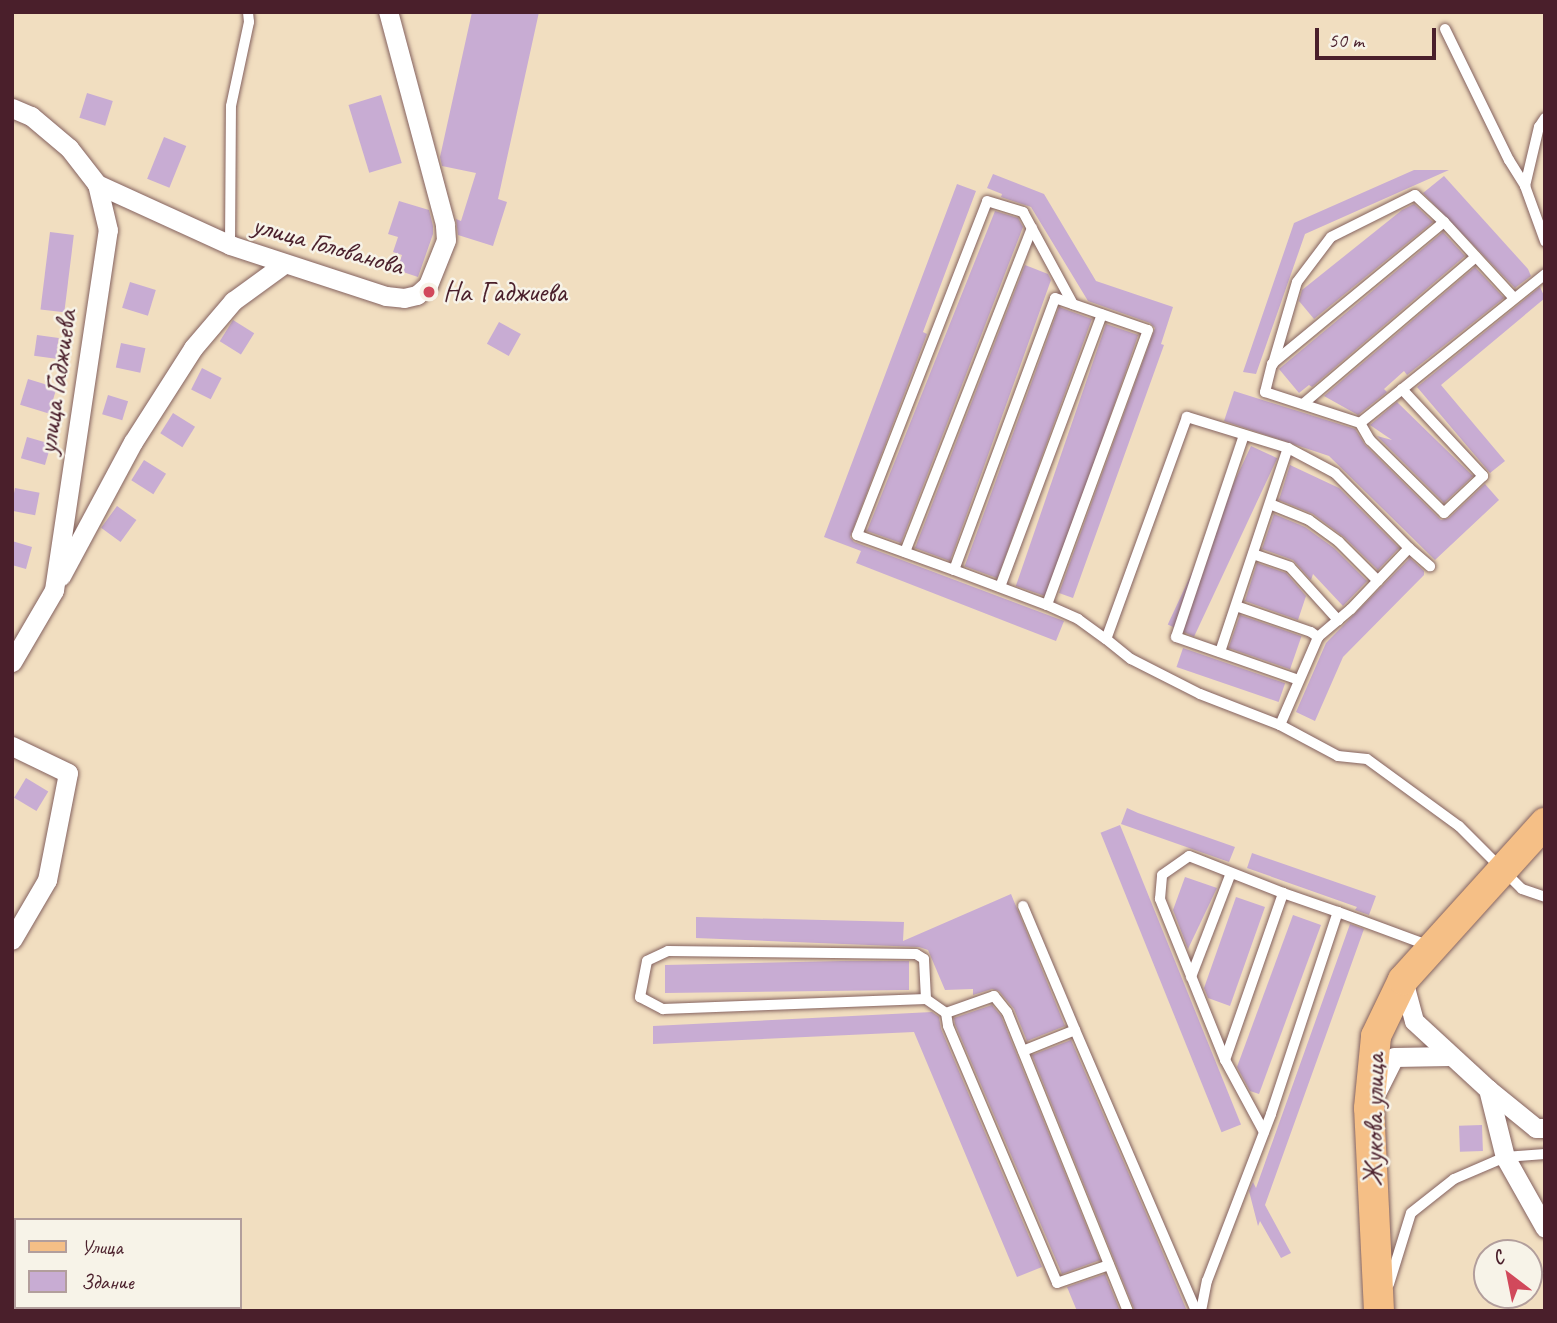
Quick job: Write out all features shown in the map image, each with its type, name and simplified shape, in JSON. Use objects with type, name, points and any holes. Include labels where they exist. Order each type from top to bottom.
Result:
[{"type":"main road","name":"Жукова улица","points":[[1379,1311],[1369,1108],[1376,1035],[1402,980],[1545,823]]},
{"type":"street","name":"улица Голованова","points":[[12,108],[31,116],[69,148],[97,184],[230,245],[284,264],[386,296],[404,298],[417,295],[428,285],[446,240],[445,224],[388,12]]},
{"type":"street","name":"улица Гаджиева","points":[[54,590],[108,230],[97,184]]},
{"type":"street","name":"улица Гаджиева","points":[[12,662],[54,590],[133,442],[193,348],[233,301],[284,264]]},
{"type":"street","points":[[12,746],[68,773],[47,880],[12,940]]},
{"type":"street","points":[[1402,980],[1414,1021],[1488,1089],[1536,1128],[1545,1128]]},
{"type":"street","points":[[1369,1108],[1394,1058],[1451,1056]]},
{"type":"street","points":[[1488,1089],[1505,1157],[1545,1228]]},
{"type":"lane","points":[[230,245],[231,106],[249,22],[248,12]]},
{"type":"lane","points":[[1445,29],[1509,160],[1525,186],[1545,241]]},
{"type":"lane","points":[[1525,186],[1539,127],[1545,118]]},
{"type":"lane","points":[[1402,388],[1483,476],[1444,513],[1370,440],[1360,423],[1265,392],[1297,282],[1331,237],[1415,195],[1444,222],[1513,297]]},
{"type":"lane","points":[[1073,304],[1023,212],[988,201],[857,535],[1047,605],[1078,619],[1131,659],[1200,694],[1280,724],[1338,756],[1367,759],[1460,826],[1522,889],[1545,897]]},
{"type":"lane","points":[[1272,364],[1444,222]]},
{"type":"lane","points":[[905,552],[1032,228]]},
{"type":"lane","points":[[1303,404],[1476,257]]},
{"type":"lane","points":[[1360,423],[1513,297],[1545,274]]},
{"type":"lane","points":[[954,570],[1055,298],[1148,330],[1047,605]]},
{"type":"lane","points":[[1000,587],[1102,314]]},
{"type":"lane","points":[[1106,639],[1187,417],[1288,448],[1335,473],[1430,566]]},
{"type":"lane","points":[[1244,435],[1176,637],[1299,680]]},
{"type":"lane","points":[[1220,652],[1288,448]]},
{"type":"lane","points":[[1270,504],[1310,520],[1339,542],[1378,581]]},
{"type":"lane","points":[[1280,724],[1318,638],[1409,548]]},
{"type":"lane","points":[[1253,554],[1290,567],[1338,620]]},
{"type":"lane","points":[[1236,606],[1311,632],[1318,638]]},
{"type":"lane","points":[[1264,1132],[1225,1060],[1160,899],[1163,875],[1189,856],[1432,946]]},
{"type":"lane","points":[[1191,976],[1231,873]]},
{"type":"lane","points":[[1225,1060],[1283,893]]},
{"type":"lane","points":[[1023,906],[1198,1311]]},
{"type":"lane","points":[[1198,1311],[1264,1132],[1338,912]]},
{"type":"lane","points":[[926,999],[924,959],[916,954],[668,951],[647,961],[640,997],[663,1009],[926,999],[946,1013],[948,1026],[1057,1283],[1109,1265]]},
{"type":"lane","points":[[946,1013],[994,996],[1007,1012],[1128,1311]]},
{"type":"lane","points":[[1023,1051],[1075,1030]]},
{"type":"lane","points":[[1379,1311],[1411,1213],[1454,1179],[1505,1157],[1545,1154]]},
{"type":"building","points":[[472,12],[539,12],[498,199],[507,202],[493,246],[458,235],[456,219],[461,221],[476,173],[442,166],[440,157]]},
{"type":"building","points":[[87,93],[113,101],[105,126],[79,118]]},
{"type":"building","points":[[381,95],[402,163],[369,173],[348,105]]},
{"type":"building","points":[[164,137],[186,146],[169,188],[147,179]]},
{"type":"building","points":[[1414,170],[1449,170],[1305,234],[1256,374],[1243,372],[1294,223]]},
{"type":"building","points":[[993,174],[1044,194],[1096,281],[1173,307],[1161,344],[1164,345],[1073,598],[1059,593],[1155,328],[1150,323],[1088,301],[1031,207],[1001,197],[1002,194],[987,188]]},
{"type":"building","points":[[1444,176],[1528,269],[1531,276],[1515,288],[1423,193]]},
{"type":"building","points":[[957,184],[976,191],[923,332],[927,334],[850,537],[854,542],[1064,621],[1056,641],[856,563],[861,551],[824,537]]},
{"type":"building","points":[[399,201],[429,210],[433,226],[433,234],[418,277],[397,270],[402,255],[393,252],[398,237],[388,234]]},
{"type":"building","points":[[1414,204],[1433,222],[1314,319],[1299,301],[1302,290],[1402,210]]},
{"type":"building","points":[[995,211],[1018,218],[1023,227],[901,543],[867,531]]},
{"type":"building","points":[[50,232],[74,235],[64,312],[40,309]]},
{"type":"building","points":[[1443,232],[1465,256],[1312,387],[1309,385],[1299,393],[1279,369]]},
{"type":"building","points":[[1025,265],[1048,274],[1051,280],[950,561],[915,548]]},
{"type":"building","points":[[1475,267],[1504,298],[1407,375],[1404,371],[1384,389],[1387,392],[1358,415],[1324,396]]},
{"type":"building","points":[[130,282],[156,290],[148,316],[122,308]]},
{"type":"building","points":[[1540,287],[1545,298],[1441,385],[1505,461],[1490,473],[1417,387]]},
{"type":"building","points":[[1059,307],[1092,319],[997,578],[965,566]]},
{"type":"building","points":[[233,320],[254,333],[241,354],[220,341]]},
{"type":"building","points":[[499,322],[521,334],[509,356],[487,344]]},
{"type":"building","points":[[1106,324],[1138,335],[1048,597],[1016,586]]},
{"type":"building","points":[[37,335],[59,338],[56,359],[34,356]]},
{"type":"building","points":[[121,343],[145,348],[140,373],[116,367]]},
{"type":"building","points":[[202,368],[222,378],[211,399],[191,389]]},
{"type":"building","points":[[28,379],[57,388],[49,414],[20,405]]},
{"type":"building","points":[[1234,391],[1355,429],[1365,445],[1441,520],[1449,518],[1485,484],[1499,500],[1435,560],[1329,456],[1224,421]]},
{"type":"building","points":[[108,395],[128,401],[122,420],[102,414]]},
{"type":"building","points":[[1397,402],[1473,476],[1444,503],[1377,436],[1392,440],[1370,425]]},
{"type":"building","points":[[173,413],[195,427],[182,447],[160,433]]},
{"type":"building","points":[[27,437],[51,444],[45,465],[21,458]]},
{"type":"building","points":[[1251,446],[1277,458],[1194,637],[1168,625]]},
{"type":"building","points":[[144,460],[166,474],[153,494],[131,480]]},
{"type":"building","points":[[1290,465],[1339,488],[1399,548],[1378,570],[1344,537],[1313,514],[1279,500]]},
{"type":"building","points":[[15,488],[40,493],[35,515],[12,511]]},
{"type":"building","points":[[117,506],[136,520],[121,542],[101,528]]},
{"type":"building","points":[[1274,514],[1305,527],[1334,548],[1367,581],[1343,606],[1313,574],[1311,580],[1293,560],[1262,549]]},
{"type":"building","points":[[12,541],[32,547],[26,569],[12,565]]},
{"type":"building","points":[[1410,558],[1424,571],[1424,575],[1343,657],[1315,721],[1296,712],[1326,643]]},
{"type":"building","points":[[1257,563],[1286,573],[1306,596],[1298,620],[1245,601]]},
{"type":"building","points":[[1240,615],[1301,636],[1290,669],[1229,648]]},
{"type":"building","points":[[1183,648],[1285,683],[1279,702],[1176,667]]},
{"type":"building","points":[[26,778],[48,791],[36,811],[14,798]]},
{"type":"building","points":[[1127,808],[1235,847],[1229,862],[1121,824]]},
{"type":"building","points":[[1120,825],[1241,1124],[1222,1132],[1101,833]]},
{"type":"building","points":[[1252,853],[1376,896],[1369,915],[1355,910],[1357,907],[1247,868]]},
{"type":"building","points":[[1185,877],[1217,888],[1188,949],[1173,910]]},
{"type":"building","points":[[1011,894],[1065,1026],[1027,1041],[1014,1009],[999,991],[992,989],[973,995],[973,989],[945,990],[928,950],[919,947],[696,938],[696,917],[904,922],[903,941]]},
{"type":"building","points":[[1236,897],[1265,907],[1230,1006],[1208,998],[1204,988]]},
{"type":"building","points":[[1293,915],[1321,925],[1259,1094],[1250,1091],[1237,1067]]},
{"type":"building","points":[[1350,924],[1364,929],[1265,1205],[1291,1253],[1281,1258],[1260,1221],[1258,1226],[1249,1191],[1253,1182],[1256,1188]]},
{"type":"building","points":[[909,961],[909,990],[665,993],[665,965]]},
{"type":"building","points":[[992,1005],[1001,1016],[1100,1260],[1062,1274],[955,1024],[954,1018]]},
{"type":"building","points":[[932,1012],[939,1017],[941,1029],[1042,1267],[1017,1277],[914,1032],[653,1044],[653,1026]]},
{"type":"building","points":[[1071,1040],[1187,1311],[1135,1311],[1032,1055]]},
{"type":"building","points":[[1482,1125],[1483,1151],[1460,1152],[1459,1126]]},
{"type":"building","points":[[1105,1274],[1120,1311],[1077,1311],[1067,1287]]},
{"type":"place","name":"На Гаджиева","points":[[429,292]]}]
